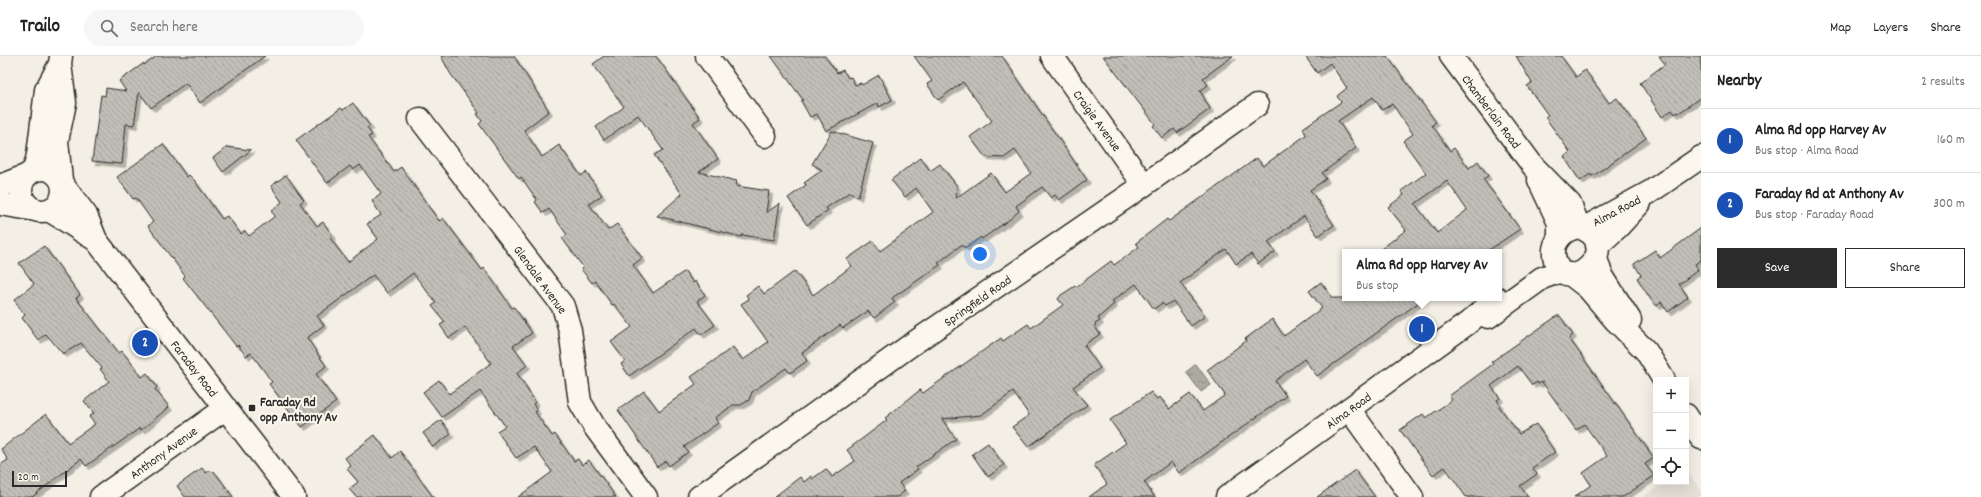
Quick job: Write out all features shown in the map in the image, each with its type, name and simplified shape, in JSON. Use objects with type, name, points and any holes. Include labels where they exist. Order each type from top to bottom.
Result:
[{"type":"street","points":[[707,56],[765,136]]},
{"type":"street","name":"Craigie Avenue","points":[[1052,56],[1144,185]]},
{"type":"street","name":"Chamberlain Road","points":[[1451,56],[1533,166],[1570,204],[1581,228]]},
{"type":"street","points":[[42,210],[30,207],[22,195],[24,181],[31,173],[38,154],[46,90],[60,60]]},
{"type":"street","points":[[0,204],[42,210],[54,208],[62,198],[62,183],[57,141],[65,103],[60,60]]},
{"type":"street","name":"Springfield Road","points":[[699,497],[908,347],[1144,185],[1257,105]]},
{"type":"street","name":"Glendale Avenue","points":[[420,119],[563,306],[570,330],[580,402],[594,426],[646,497]]},
{"type":"street","name":"Alma Road","points":[[1581,228],[1650,192],[1701,157]]},
{"type":"street","name":"Chamberlain Road","points":[[1533,166],[1559,223],[1557,241]]},
{"type":"street","points":[[0,186],[31,173],[47,170],[55,174],[62,183]]},
{"type":"street","name":"Faraday Road","points":[[62,183],[86,216],[96,240],[294,497]]},
{"type":"street","name":"Alma Road","points":[[1597,252],[1650,192]]},
{"type":"street","name":"Faraday Road","points":[[42,210],[60,216],[74,228],[96,240]]},
{"type":"street","points":[[1646,351],[1615,320],[1588,288],[1565,273],[1555,260],[1553,251],[1557,241],[1564,232],[1581,228],[1588,231],[1594,238],[1601,274],[1641,337],[1646,351],[1662,377]]},
{"type":"street","name":"Alma Road","points":[[1502,293],[1557,241]]},
{"type":"street","points":[[1565,273],[1578,274],[1591,267],[1597,252]]},
{"type":"street","name":"Alma Road","points":[[1468,323],[1481,321],[1542,278],[1565,273]]},
{"type":"street","name":"Alma Road","points":[[1227,497],[1468,323],[1493,301]]},
{"type":"street","name":"Anthony Avenue","points":[[101,497],[226,408]]},
{"type":"street","points":[[1349,409],[1412,497]]},
{"type":"street","points":[[1689,420],[1701,438]]},
{"type":"shaded area","points":[[1689,474],[1701,490],[1701,497],[1643,497],[1660,485],[1689,485]]},
{"type":"water","points":[[1196,364],[1211,385],[1201,392],[1186,372]]},
{"type":"building","points":[[157,56],[265,56],[200,103],[186,83],[151,108],[139,92],[134,125],[126,124],[122,164],[92,161],[101,95],[105,96],[106,88],[126,91],[119,81],[144,63],[144,65]]},
{"type":"building","points":[[441,56],[514,56],[549,111],[524,130],[542,157],[559,145],[581,176],[586,172],[602,195],[589,204],[608,230],[617,224],[642,258],[633,265],[653,293],[685,271],[693,283],[695,281],[705,295],[697,301],[715,325],[701,335],[696,328],[629,376],[621,364],[625,361],[611,342],[632,327],[614,304],[612,305],[595,281],[592,283],[581,269],[583,267],[562,238],[567,235],[549,209],[543,213],[535,202],[537,200],[521,177],[519,179],[479,124],[482,121],[477,114],[479,113],[450,73]]},
{"type":"building","points":[[604,56],[656,56],[700,118],[693,123],[718,159],[699,172],[737,181],[736,186],[769,191],[766,213],[780,203],[774,240],[742,235],[742,237],[657,216],[682,194],[654,155],[663,150],[638,115],[604,140],[596,127],[624,107],[593,64]]},
{"type":"building","points":[[771,56],[825,56],[837,73],[843,70],[848,78],[851,77],[855,85],[861,83],[862,85],[879,75],[892,100],[879,107],[878,103],[826,131],[817,114],[810,117],[801,101],[803,100]]},
{"type":"building","points":[[914,56],[1002,56],[1087,180],[1059,200],[1055,195],[1051,198],[1042,187],[1016,206],[1019,211],[1010,219],[982,239],[981,237],[966,248],[961,245],[938,263],[940,265],[892,298],[895,302],[874,318],[868,311],[843,328],[840,325],[802,353],[807,361],[790,373],[786,368],[752,392],[749,400],[741,405],[733,405],[715,418],[718,423],[684,447],[688,452],[669,466],[666,461],[657,467],[618,410],[644,391],[659,411],[696,384],[691,377],[733,347],[743,360],[768,342],[741,304],[749,299],[746,295],[758,286],[764,294],[795,271],[813,295],[852,266],[847,259],[873,241],[880,251],[933,212],[916,188],[905,197],[891,180],[921,157],[930,171],[940,164],[957,186],[956,198],[991,173],[1005,192],[1031,173],[1015,150],[1004,158],[985,157],[970,137],[992,121],[963,82],[938,100],[927,84],[932,81]]},
{"type":"building","points":[[1103,56],[1233,56],[1203,78],[1208,85],[1200,91],[1210,109],[1177,133],[1174,129],[1162,138],[1153,126],[1155,124]]},
{"type":"building","points":[[1305,56],[1387,56],[1436,122],[1432,125],[1450,151],[1454,148],[1469,168],[1478,161],[1488,176],[1483,179],[1520,229],[1490,249],[1381,249],[1406,230],[1388,207],[1404,195],[1401,191],[1426,173],[1403,141],[1413,134],[1392,104],[1382,110],[1373,97],[1338,121],[1356,148],[1322,173],[1326,179],[1310,190],[1334,225],[1318,236],[1304,216],[1268,242],[1275,252],[1258,264],[1251,254],[1236,264],[1226,249],[1180,283],[1205,316],[1191,326],[1173,301],[1165,306],[1162,303],[1154,309],[1136,284],[1112,301],[1114,304],[1098,318],[1100,321],[1095,324],[1095,327],[1100,334],[1084,345],[1100,368],[1073,387],[1087,405],[1028,447],[1012,427],[1029,415],[1013,392],[981,415],[942,419],[956,439],[916,467],[918,469],[899,483],[905,491],[897,497],[774,497],[800,477],[804,482],[811,476],[812,479],[826,469],[832,477],[855,461],[847,450],[887,420],[885,418],[920,390],[923,393],[1001,338],[1003,341],[1028,324],[1031,328],[1063,305],[1058,299],[1061,295],[1075,286],[1076,287],[1111,261],[1114,265],[1139,247],[1136,243],[1167,219],[1169,221],[1257,158],[1263,166],[1306,135],[1303,128],[1341,102],[1337,96],[1347,88],[1330,63],[1317,73]],"holes":[[[1447,181],[1467,210],[1437,233],[1415,204]]]},
{"type":"building","points":[[1516,56],[1561,56],[1576,77],[1585,70],[1609,103],[1617,98],[1646,138],[1596,174],[1591,176],[1590,174],[1580,181],[1564,157],[1570,152],[1545,117],[1548,115],[1527,86],[1532,83]]},
{"type":"building","points":[[1659,56],[1701,56],[1701,97],[1679,113],[1678,112],[1675,114],[1672,110],[1662,117],[1640,83],[1665,64]]},
{"type":"building","points":[[353,103],[370,126],[367,128],[372,135],[368,137],[394,172],[401,167],[439,221],[443,218],[482,270],[484,268],[512,308],[514,307],[532,333],[513,346],[527,365],[517,373],[535,402],[533,404],[537,411],[535,412],[552,436],[555,434],[574,461],[578,459],[582,465],[589,460],[616,497],[518,497],[552,472],[534,447],[516,458],[497,431],[505,426],[480,391],[442,417],[423,392],[439,380],[449,394],[491,363],[465,327],[449,338],[440,325],[445,322],[432,306],[436,303],[413,273],[387,293],[373,275],[317,316],[324,325],[307,338],[326,366],[316,374],[336,402],[302,427],[269,384],[272,382],[251,353],[246,356],[238,345],[236,346],[183,278],[185,276],[148,226],[153,222],[136,198],[133,199],[117,177],[163,144],[187,177],[189,175],[195,181],[222,219],[227,216],[241,234],[245,231],[249,236],[275,216],[271,211],[282,202],[271,186],[286,175],[304,200],[300,203],[317,226],[323,222],[333,236],[330,238],[348,262],[378,239],[367,224],[381,215],[372,201],[381,194],[360,165],[353,170],[350,166],[327,183],[296,140],[341,108],[343,110]]},
{"type":"building","points":[[832,131],[873,143],[858,197],[850,192],[826,208],[828,210],[807,225],[788,198],[806,185],[804,183],[822,170],[812,164]]},
{"type":"building","points":[[227,147],[251,150],[223,172],[213,158]]},
{"type":"building","points":[[1701,228],[1701,260],[1695,264],[1698,270],[1679,284],[1688,297],[1668,312],[1661,302],[1657,306],[1651,300],[1637,278],[1641,275],[1634,264],[1655,250],[1660,258]]},
{"type":"building","points":[[44,246],[80,295],[76,298],[119,353],[122,351],[142,377],[147,373],[157,387],[155,389],[169,407],[141,430],[140,428],[86,466],[81,459],[32,497],[0,497],[0,465],[8,460],[1,449],[46,414],[68,443],[95,424],[89,417],[94,413],[84,401],[109,381],[100,369],[102,368],[81,343],[63,354],[46,334],[38,340],[22,318],[25,315],[14,300],[34,284],[19,263]]},
{"type":"building","points":[[1321,282],[1332,298],[1342,298],[1342,301],[1421,301],[1317,376],[1304,359],[1275,381],[1286,396],[1179,473],[1171,462],[1144,482],[1155,497],[1089,497],[1107,484],[1094,465],[1126,443],[1110,420],[1151,392],[1157,399],[1160,397],[1169,409],[1190,394],[1203,411],[1225,395],[1207,370],[1246,341],[1245,339],[1272,319],[1284,336],[1322,308],[1309,291]]},
{"type":"building","points":[[1557,316],[1560,316],[1573,335],[1569,338],[1653,457],[1653,459],[1645,464],[1653,477],[1623,497],[1574,497],[1591,485],[1583,473],[1607,456],[1584,424],[1576,430],[1542,382],[1538,384],[1537,382],[1532,385],[1518,366],[1491,386],[1500,398],[1497,400],[1500,405],[1499,406],[1519,434],[1536,424],[1555,452],[1532,468],[1537,474],[1520,486],[1528,497],[1466,497],[1445,467],[1433,475],[1400,430],[1423,414],[1426,418],[1452,400],[1449,396],[1493,364],[1491,362]]},
{"type":"building","points":[[441,420],[451,434],[433,447],[423,433]]},
{"type":"building","points":[[375,435],[392,458],[400,451],[433,497],[356,497],[349,489],[358,482],[347,469],[351,466],[345,458]]},
{"type":"building","points":[[988,443],[1004,465],[988,477],[972,454]]},
{"type":"building","points":[[202,468],[206,473],[210,470],[212,473],[214,471],[233,497],[185,497],[177,486]]},
{"type":"building","points":[[1355,470],[1375,497],[1317,497]]},
{"type":"place","name":"Alma Rd opp Harvey Av","points":[[1422,329]]},
{"type":"place","name":"Faraday Rd at Anthony Av","points":[[145,343]]},
{"type":"place","name":"Faraday Rd opp Anthony Av","points":[[252,408]]}]
